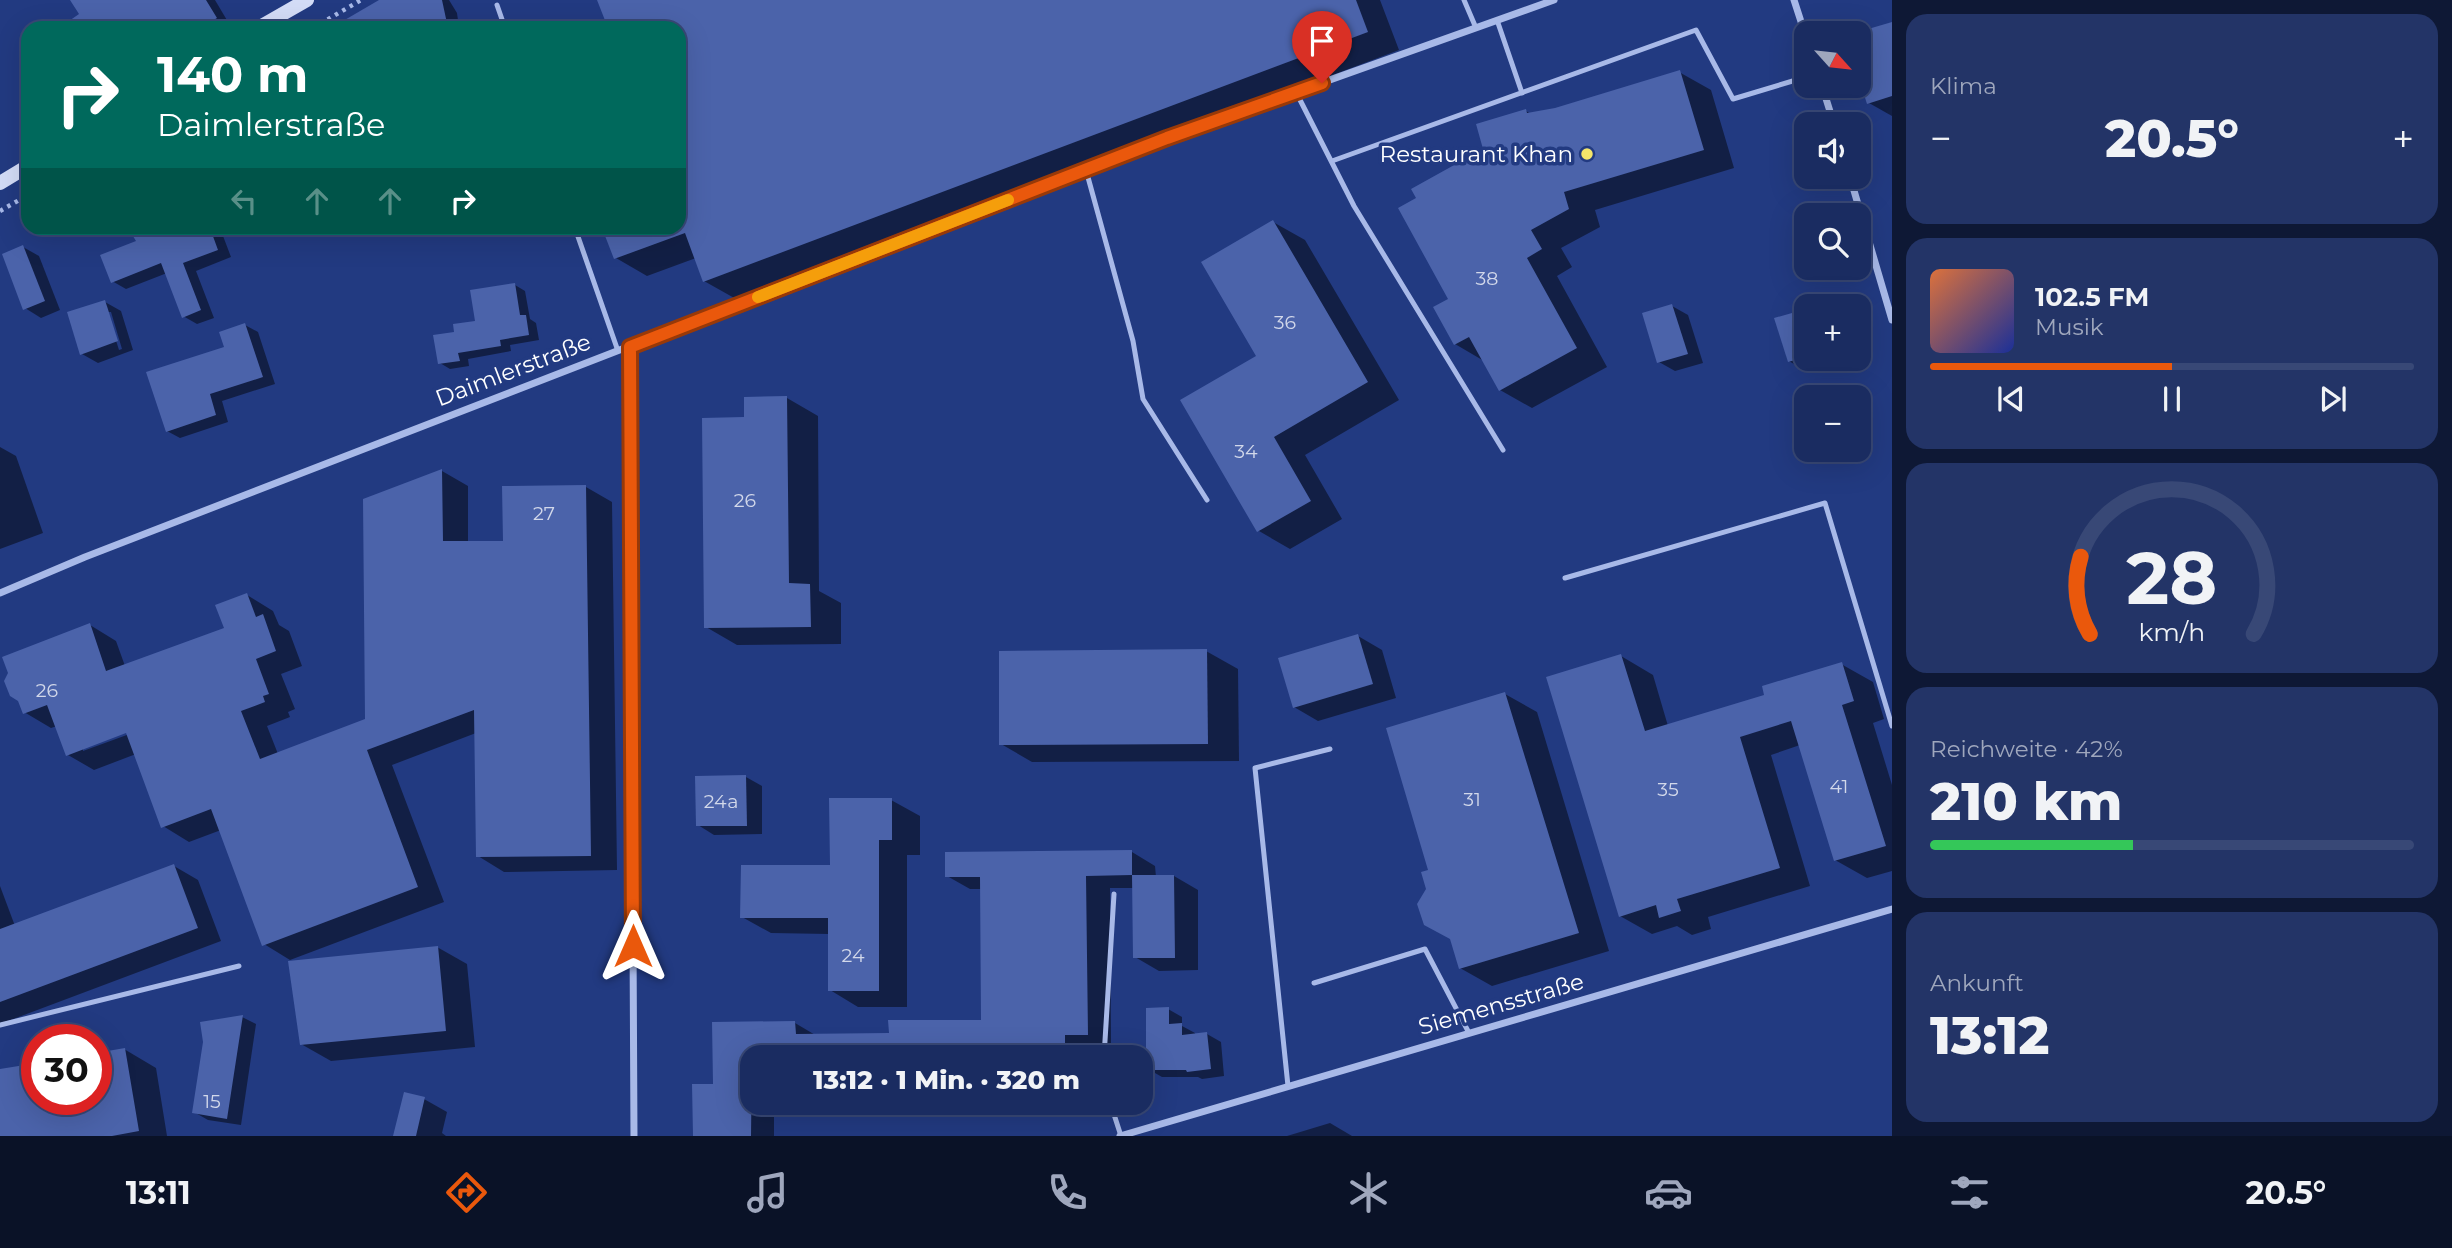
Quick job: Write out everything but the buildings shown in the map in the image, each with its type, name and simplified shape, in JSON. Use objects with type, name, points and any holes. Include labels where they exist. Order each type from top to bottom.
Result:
[{"type":"main road","points":[[270,21],[307,0]]},
{"type":"main road","points":[[0,183],[21,170]]},
{"type":"street","name":"Daimlerstraße","points":[[0,593],[85,557],[1086,170],[1554,0]]},
{"type":"street","points":[[1794,0],[1801,21]]},
{"type":"street","points":[[1854,189],[1892,320]]},
{"type":"street","points":[[630,347],[634,1136]]},
{"type":"street","name":"Siemensstraße","points":[[1121,1136],[1892,909]]},
{"type":"lane","points":[[1464,0],[1476,28]]},
{"type":"lane","points":[[497,5],[503,21]]},
{"type":"lane","points":[[1497,20],[1522,93]]},
{"type":"lane","points":[[1332,161],[1696,30],[1733,99],[1794,80]]},
{"type":"lane","points":[[1296,92],[1354,206],[1503,450]]},
{"type":"lane","points":[[1086,170],[1133,341],[1143,399],[1207,500]]},
{"type":"lane","points":[[577,235],[618,351]]},
{"type":"lane","points":[[1564,578],[1825,503],[1892,726]]},
{"type":"lane","points":[[1288,1086],[1255,768],[1330,749]]},
{"type":"lane","points":[[1105,1045],[1114,894]]},
{"type":"lane","points":[[1314,983],[1425,949],[1469,1033]]},
{"type":"lane","points":[[0,1026],[239,966]]},
{"type":"lane","points":[[1114,1115],[1121,1136]]},
{"type":"path","points":[[325,21],[361,0]]},
{"type":"path","points":[[0,211],[21,199]]},
{"type":"slow traffic","points":[[758,297],[1008,200]]},
{"type":"place","name":"Restaurant Khan","points":[[1587,154]]},
{"type":"route","points":[[633,946],[630,347],[1167,138],[1322,83]]}]
